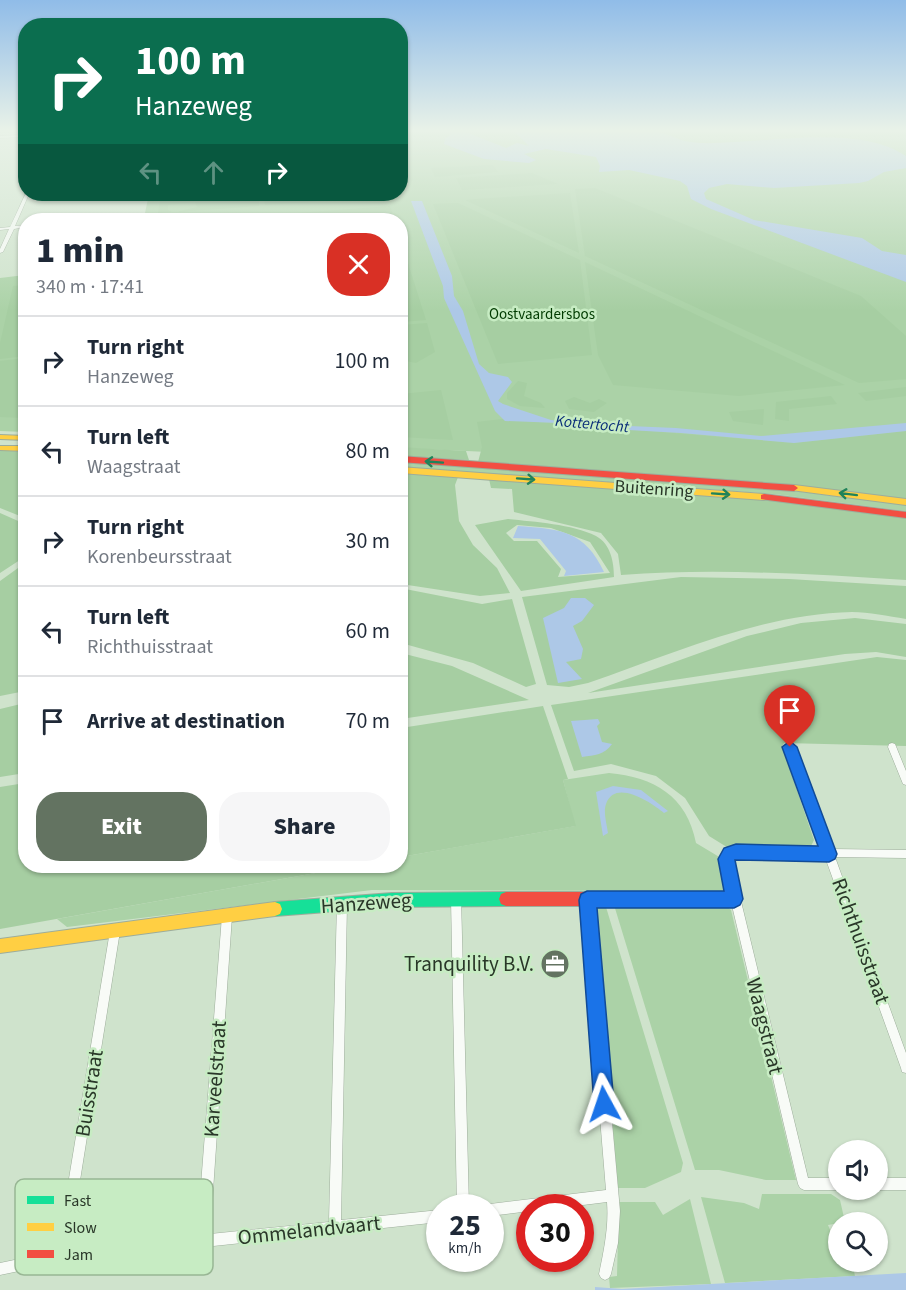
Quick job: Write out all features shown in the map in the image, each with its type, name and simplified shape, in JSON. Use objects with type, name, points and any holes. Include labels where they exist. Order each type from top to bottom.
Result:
[{"type":"main road","points":[[0,437],[18,438]]},
{"type":"main road","points":[[0,448],[18,449]]},
{"type":"main road","name":"Buitenring","points":[[408,460],[783,487],[906,502]]},
{"type":"main road","name":"Buitenring","points":[[408,471],[774,498],[906,515]]},
{"type":"main road","name":"Hanzeweg","points":[[0,946],[342,903],[456,898],[734,899]]},
{"type":"street","points":[[1,252],[18,214]]},
{"type":"street","points":[[0,229],[18,227]]},
{"type":"street","name":"Richthuisstraat","points":[[790,747],[906,1068]]},
{"type":"street","points":[[892,747],[906,781]]},
{"type":"street","name":"Waagstraat","points":[[828,1184],[804,1185],[726,859],[730,854],[736,852],[829,854]]},
{"type":"street","points":[[829,854],[906,854]]},
{"type":"street","points":[[456,898],[463,1194]]},
{"type":"street","points":[[587,900],[614,1222],[605,1275]]},
{"type":"street","points":[[335,1227],[342,903]]},
{"type":"street","name":"Karveelstraat","points":[[208,1179],[227,916]]},
{"type":"street","name":"Buisstraat","points":[[75,1179],[116,930]]},
{"type":"street","points":[[888,1184],[906,1184]]},
{"type":"street","points":[[504,1208],[612,1196]]},
{"type":"street","name":"Ommelandvaart","points":[[213,1240],[426,1217]]},
{"type":"street","name":"Ommelandvaart","points":[[0,1269],[15,1266]]},
{"type":"green space","name":"Oostvaardersbos","points":[[408,190],[906,190],[906,484],[594,457],[408,448],[408,213],[145,213],[148,201],[408,201]]},
{"type":"green space","points":[[575,190],[600,190],[861,296],[906,336],[906,379],[859,383],[585,256]]},
{"type":"green space","points":[[570,193],[579,253],[465,200],[476,199]]},
{"type":"green space","points":[[160,201],[259,201],[259,206],[176,212],[197,207],[195,202],[168,205],[168,210],[172,212],[158,213]]},
{"type":"green space","points":[[264,201],[323,201],[265,205]]},
{"type":"green space","points":[[458,203],[580,260],[592,355],[498,364],[433,204]]},
{"type":"green space","points":[[390,206],[392,213],[297,213]]},
{"type":"green space","points":[[585,262],[845,385],[739,396],[613,385],[598,355]]},
{"type":"green space","points":[[408,263],[426,320],[408,321]]},
{"type":"green space","points":[[18,276],[18,432],[0,431],[0,278]]},
{"type":"green space","points":[[13,286],[18,286],[18,357],[0,359],[0,343]]},
{"type":"green space","points":[[427,323],[435,352],[416,363],[408,361],[408,324]]},
{"type":"green space","points":[[18,359],[18,418],[0,417],[0,361]]},
{"type":"green space","points":[[518,381],[527,383],[524,396],[541,403],[545,408],[520,406],[507,399],[507,393]]},
{"type":"green space","points":[[906,387],[906,396],[866,401],[858,393]]},
{"type":"green space","points":[[441,390],[453,440],[408,437],[408,393]]},
{"type":"green space","points":[[831,396],[837,404],[789,409],[789,421],[775,419],[776,402]]},
{"type":"green space","points":[[574,397],[590,403],[599,399],[607,403],[594,412],[569,409],[565,401]]},
{"type":"green space","points":[[764,409],[763,425],[733,421],[729,412]]},
{"type":"green space","points":[[502,419],[794,443],[906,431],[906,499],[478,462],[482,447],[477,422]]},
{"type":"green space","points":[[408,447],[466,451],[469,460],[408,456]]},
{"type":"green space","points":[[0,450],[18,451],[18,515],[0,508]]},
{"type":"green space","points":[[408,463],[786,490],[906,505],[906,511],[774,494],[408,468]]},
{"type":"green space","points":[[408,474],[458,477],[455,485],[459,521],[473,545],[497,568],[510,593],[480,596],[408,585]]},
{"type":"green space","points":[[489,479],[759,499],[906,517],[906,580],[728,572],[621,575],[618,554],[601,533],[514,512],[512,489],[491,488]]},
{"type":"green space","points":[[0,513],[18,521],[18,561],[0,573]]},
{"type":"green space","points":[[508,519],[553,524],[586,532],[601,539],[605,544],[612,560],[614,577],[521,591],[475,525]],"holes":[[[517,525],[551,528],[590,542],[610,573],[558,577],[561,569],[537,541],[514,541],[506,533]]]},
{"type":"green space","points":[[18,568],[18,692],[0,696],[0,581]]},
{"type":"green space","points":[[681,577],[789,579],[906,586],[906,619],[852,612],[818,614],[784,620],[717,637],[588,683],[569,687],[547,685],[522,597]]},
{"type":"green space","points":[[408,590],[482,604],[512,599],[536,684],[526,687],[473,663],[408,645]]},
{"type":"green space","points":[[855,618],[906,624],[906,657],[876,652],[845,654],[588,693],[747,636],[801,623]]},
{"type":"green space","points":[[408,655],[452,666],[529,700],[408,718]]},
{"type":"green space","points":[[877,657],[906,660],[906,746],[784,743],[782,746],[814,840],[811,846],[730,849],[709,836],[685,798],[656,776],[611,764],[574,771],[551,705]]},
{"type":"green space","points":[[18,705],[18,774],[0,777],[0,709]]},
{"type":"green space","points":[[543,706],[568,779],[563,780],[576,826],[408,856],[408,727]]},
{"type":"green space","points":[[609,773],[640,779],[666,792],[685,813],[696,843],[721,858],[724,891],[372,890],[67,927],[57,919],[316,873],[408,873],[408,856],[575,826],[563,780]]},
{"type":"green space","points":[[18,784],[18,873],[316,873],[0,929],[0,787]]},
{"type":"green space","points":[[614,905],[725,905],[731,910],[796,1180],[766,1180],[719,1170],[695,1170]]},
{"type":"green space","points":[[606,907],[683,1163],[681,1172],[645,1188],[618,1188],[594,908]]},
{"type":"green space","points":[[762,1194],[828,1194],[828,1200],[840,1200],[843,1212],[828,1212],[828,1272],[854,1272],[855,1276],[725,1283],[701,1197],[744,1203],[759,1209]]},
{"type":"green space","points":[[690,1199],[711,1284],[610,1288],[609,1277],[617,1276],[619,1202],[655,1202],[663,1215]]},
{"type":"water","points":[[688,190],[707,190],[704,193],[706,199],[754,220],[862,238],[882,251],[906,255],[906,282],[711,209],[691,199]]},
{"type":"water","points":[[411,201],[422,201],[452,276],[454,296],[463,311],[479,364],[489,373],[508,377],[512,382],[498,401],[503,404],[551,420],[582,424],[676,428],[761,436],[906,423],[906,431],[794,443],[593,428],[559,423],[505,421],[495,411],[444,298],[443,286]]},
{"type":"water","points":[[518,526],[559,531],[580,540],[597,558],[604,572],[564,576],[566,571],[540,539],[513,538]]},
{"type":"water","points":[[571,598],[585,598],[594,605],[582,621],[573,626],[583,649],[581,659],[566,662],[582,679],[558,683],[543,618],[564,608]]},
{"type":"water","points":[[598,719],[600,723],[597,726],[602,742],[612,744],[602,752],[582,757],[571,721]]},
{"type":"water","points":[[613,786],[641,790],[668,811],[664,813],[634,795],[617,793],[611,797],[605,807],[608,833],[603,836],[596,792]]},
{"type":"water","points":[[906,1273],[906,1290],[595,1290],[595,1287],[622,1289]]},
{"type":"traffic: fast","points":[[275,909],[392,900],[506,899]]},
{"type":"traffic: slow","points":[[0,437],[18,438]]},
{"type":"traffic: slow","points":[[0,448],[18,449]]},
{"type":"traffic: slow","points":[[408,471],[764,497]]},
{"type":"traffic: slow","points":[[794,488],[906,502]]},
{"type":"traffic: slow","points":[[0,946],[275,909]]},
{"type":"traffic: jam","points":[[408,460],[794,488]]},
{"type":"traffic: jam","points":[[764,497],[906,515]]},
{"type":"traffic: jam","points":[[506,899],[734,899]]},
{"type":"place","name":"Tranquility B.V.","points":[[555,964]]},
{"type":"route","points":[[604,1104],[587,900],[734,899],[726,859],[730,854],[736,852],[829,854],[790,747]]},
{"type":"water label","name":"Kottertocht","points":[[592,424]]}]
